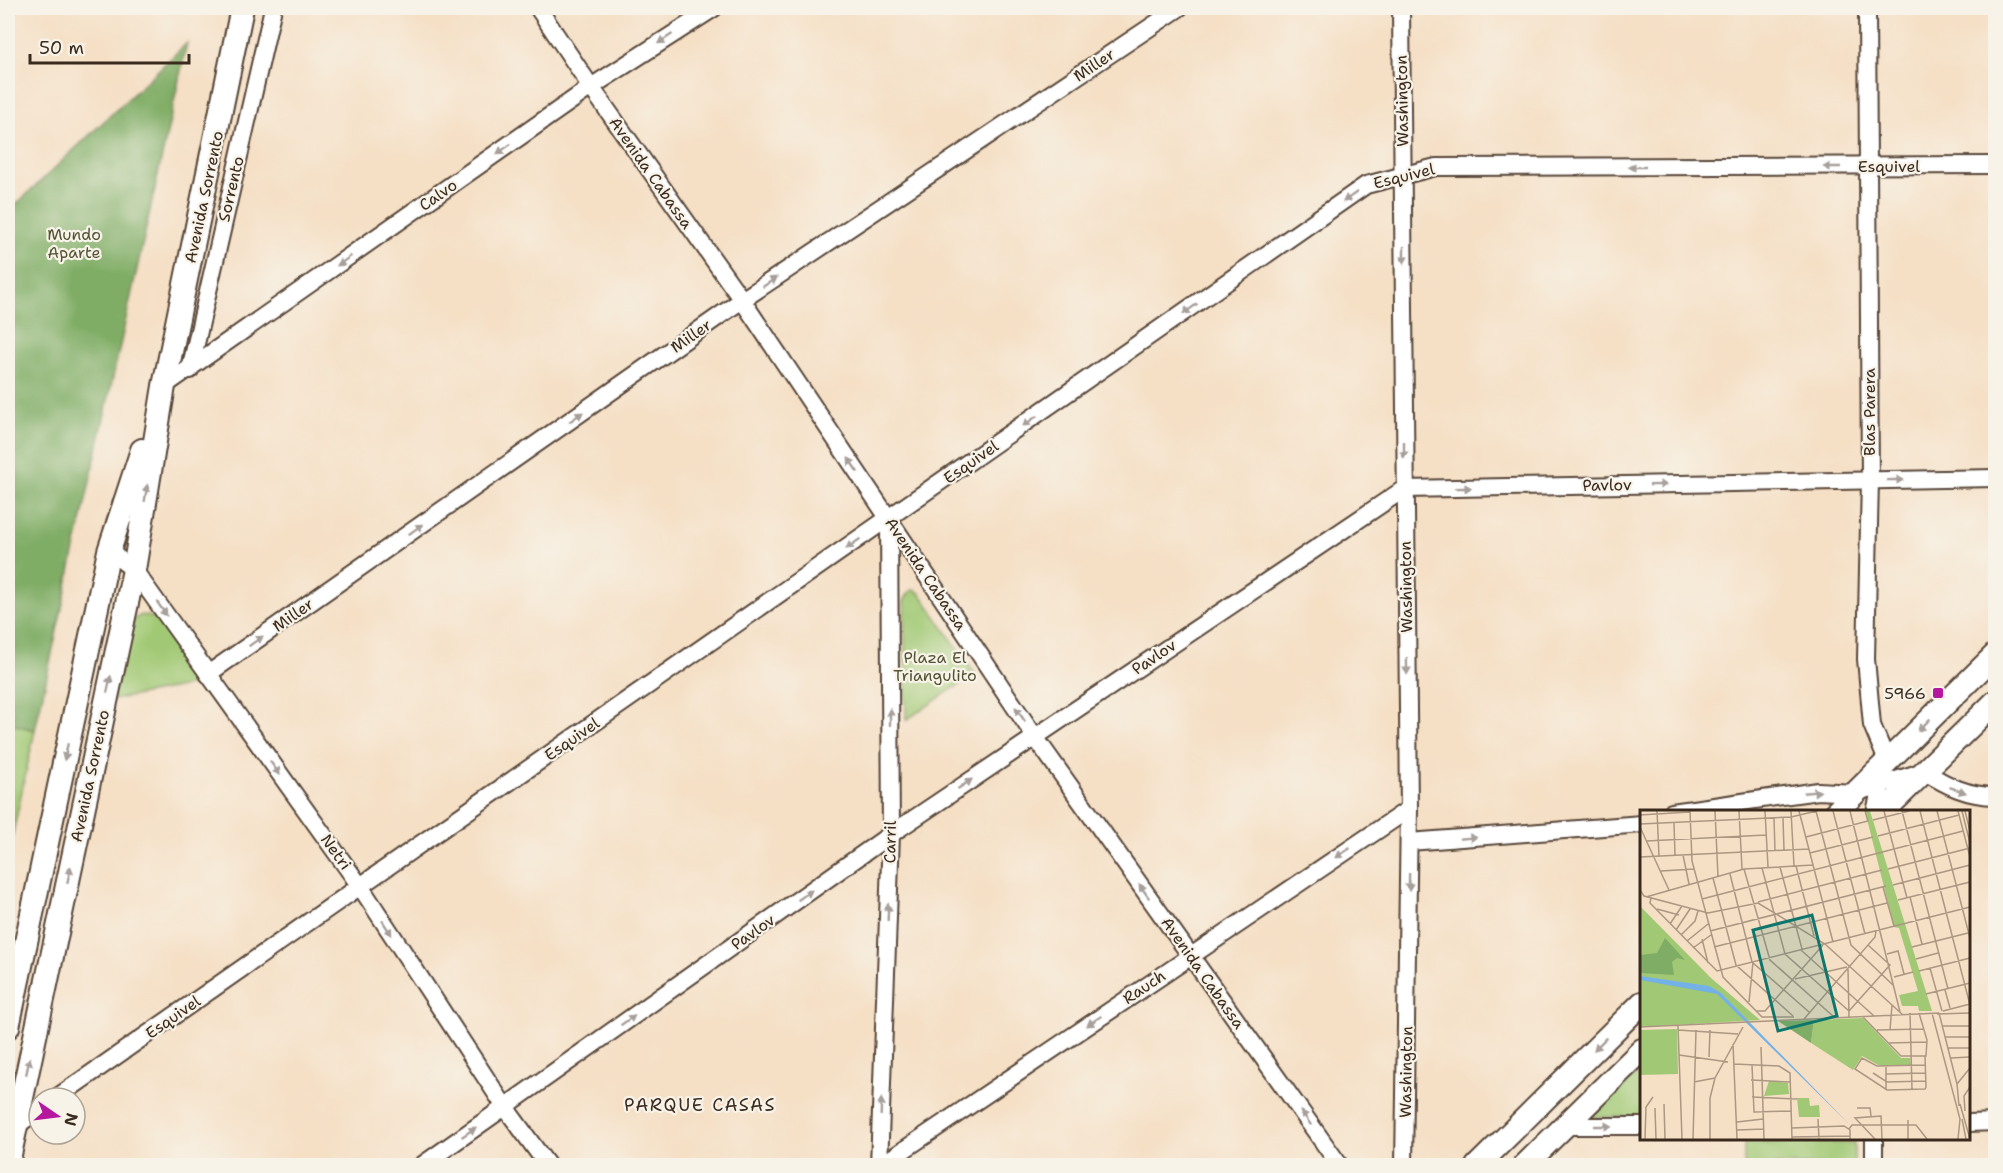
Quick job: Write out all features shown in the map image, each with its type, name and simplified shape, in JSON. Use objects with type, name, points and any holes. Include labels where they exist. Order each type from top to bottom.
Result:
[{"type":"main road","name":"Avenida Sorrento","points":[[8,1164],[12,1125],[134,570],[164,386],[242,8]]},
{"type":"main road","name":"Avenida Sorrento","points":[[8,1027],[109,551],[164,386]]},
{"type":"main road","points":[[1838,810],[1995,654]]},
{"type":"main road","points":[[1885,810],[1995,701]]},
{"type":"main road","points":[[1477,1166],[1640,1004]]},
{"type":"main road","points":[[1524,1166],[1640,1051]]},
{"type":"street","name":"Sorrento","points":[[190,370],[273,8]]},
{"type":"street","name":"Avenida Cabassa","points":[[538,8],[742,300],[1035,737],[1340,1166]]},
{"type":"street","name":"Calvo","points":[[164,386],[190,370],[591,87],[714,8]]},
{"type":"street","name":"Miller","points":[[208,674],[742,300],[1179,8]]},
{"type":"street","name":"Washington","points":[[1401,8],[1404,489],[1409,809],[1404,1166]]},
{"type":"street","name":"Blas Parera","points":[[1866,8],[1870,480],[1866,659],[1872,725],[1887,761]]},
{"type":"street","name":"Esquivel","points":[[73,1086],[1366,185],[1436,167],[1995,165]]},
{"type":"street","name":"Pavlov","points":[[421,1166],[891,834],[1404,489],[1995,478]]},
{"type":"street","name":"Carril","points":[[879,1166],[891,834],[889,519]]},
{"type":"street","name":"Netri","points":[[109,551],[134,570],[360,886],[505,1107],[548,1166]]},
{"type":"street","points":[[1875,810],[1887,761]]},
{"type":"street","points":[[1686,810],[1818,791],[1855,793],[1924,771],[1951,788],[1979,796],[1995,796]]},
{"type":"street","name":"Rauch","points":[[879,1166],[1409,809]]},
{"type":"street","points":[[1409,842],[1640,824]]},
{"type":"street","points":[[12,1125],[27,1117]]},
{"type":"street","points":[[1970,1123],[1995,1122]]},
{"type":"street","points":[[1564,1126],[1640,1126]]},
{"type":"street","points":[[1874,1140],[1874,1166]]},
{"type":"green space","name":"Mundo Aparte","points":[[187,43],[35,730],[8,723],[8,212]]},
{"type":"green space","name":"Plaza El Triangulito","points":[[915,590],[920,593],[975,674],[906,720],[904,601],[910,591]]},
{"type":"green space","points":[[141,615],[157,618],[165,623],[209,682],[112,700],[133,620]]},
{"type":"green space","points":[[8,723],[35,730],[8,856]]},
{"type":"green space","points":[[1640,1070],[1640,1117],[1591,1117]]},
{"type":"green space","points":[[1744,1143],[1854,1143],[1854,1165],[1744,1165]]},
{"type":"place","name":"5966","points":[[1938,693]]},
{"type":"district","name":"PARQUE CASAS","points":[[700,1105]]}]
